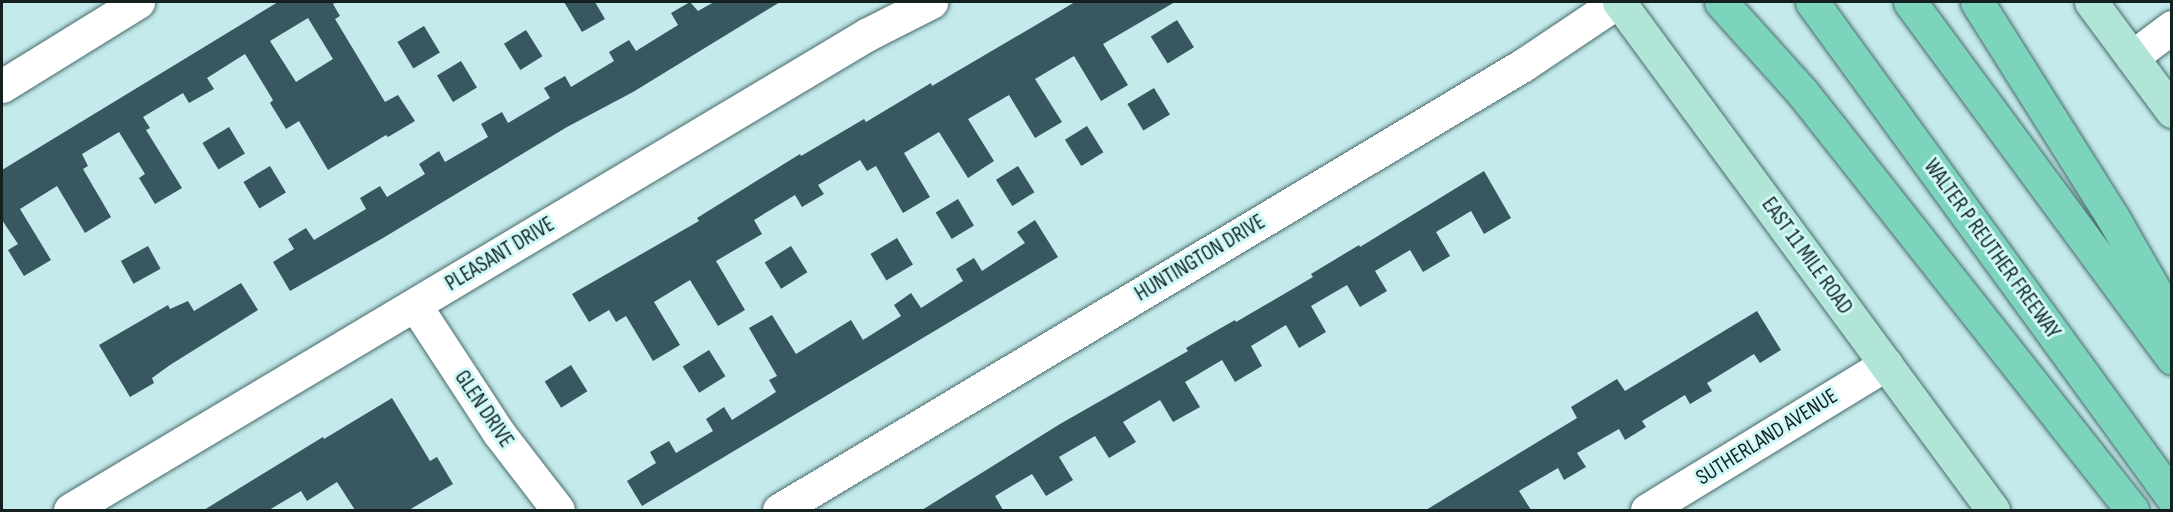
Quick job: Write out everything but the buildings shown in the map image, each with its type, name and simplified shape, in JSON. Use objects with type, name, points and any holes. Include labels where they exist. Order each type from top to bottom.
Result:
[{"type":"highway","points":[[1721,2],[1802,92],[2132,510]]},
{"type":"highway","name":"WALTER P REUTHER FREEWAY","points":[[1812,2],[2172,497]]},
{"type":"highway","points":[[1910,2],[2172,358]]},
{"type":"highway","points":[[1977,2],[2113,218],[2172,321]]},
{"type":"main road","name":"EAST 11 MILE ROAD","points":[[1618,2],[1993,510]]},
{"type":"main road","points":[[2091,2],[2172,111]]},
{"type":"street","points":[[2,86],[138,2]]},
{"type":"street","name":"PLEASANT DRIVE","points":[[70,510],[868,34],[931,2]]},
{"type":"street","name":"HUNTINGTON DRIVE","points":[[779,510],[1523,64],[1618,2]]},
{"type":"street","points":[[2132,57],[2172,27]]},
{"type":"street","name":"GLEN DRIVE","points":[[415,305],[498,432],[558,510]]},
{"type":"street","name":"SUTHERLAND AVENUE","points":[[1647,510],[1886,364]]}]
